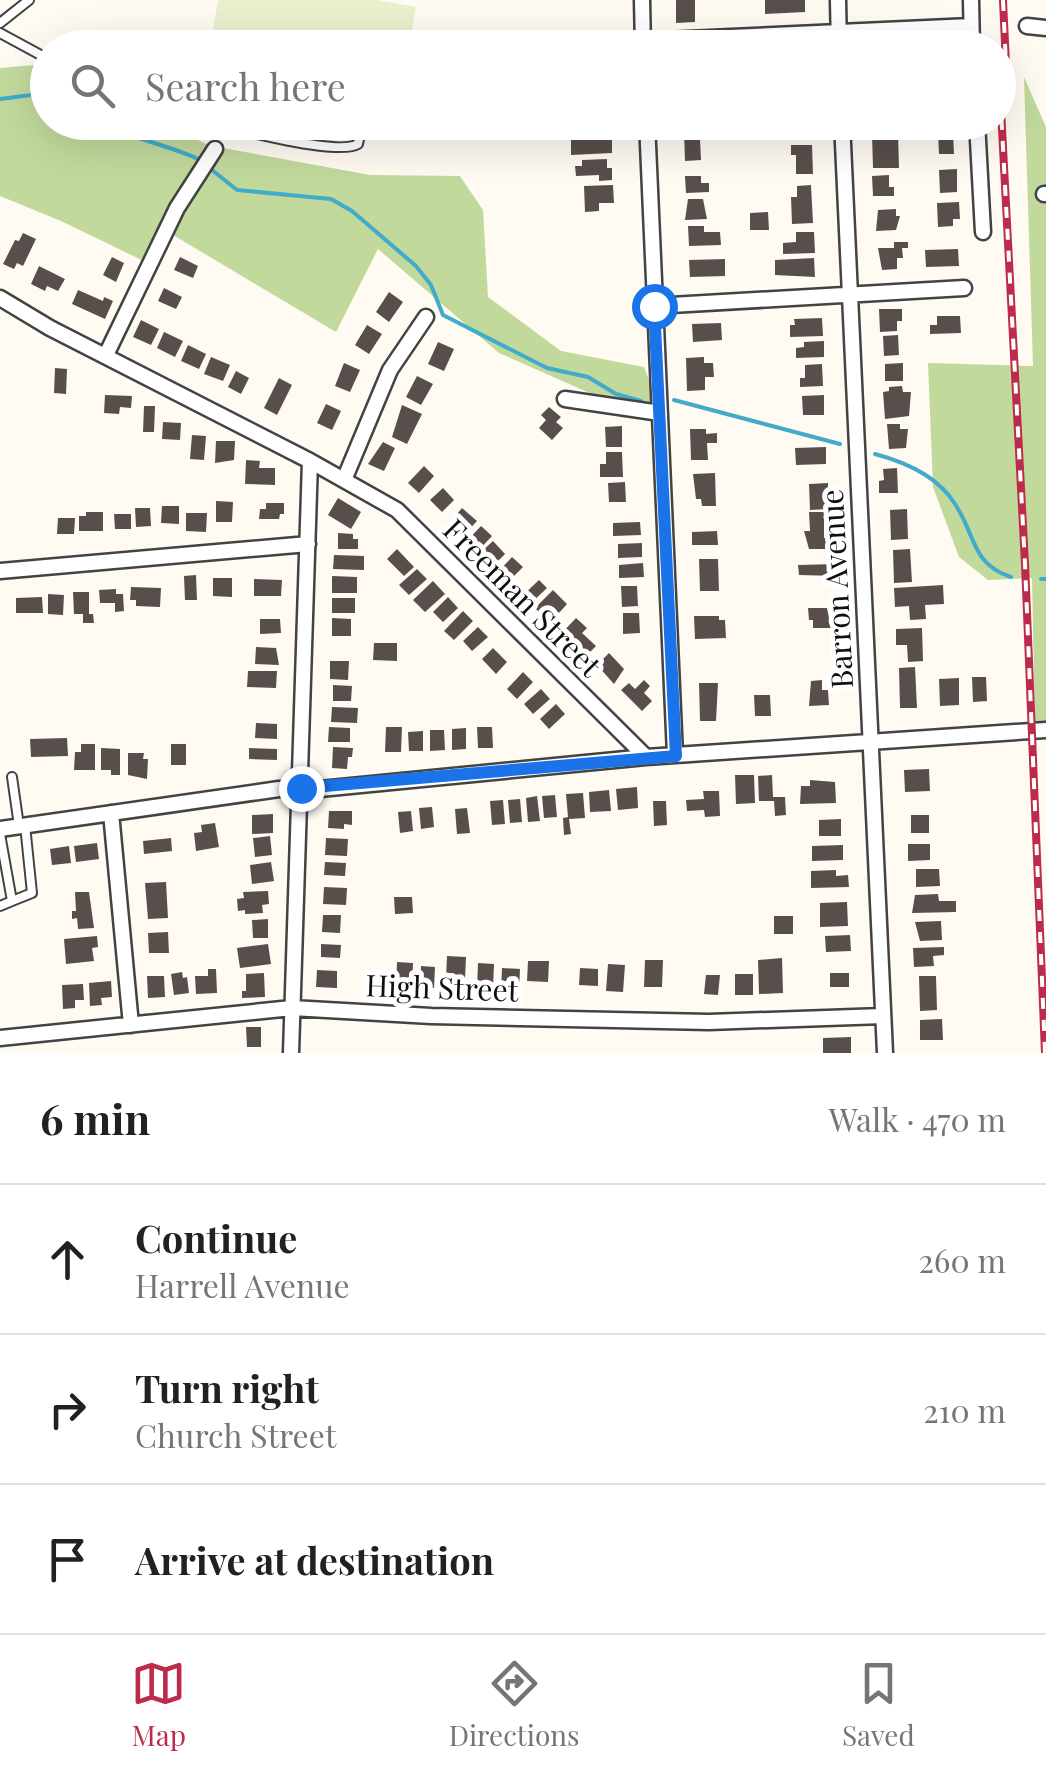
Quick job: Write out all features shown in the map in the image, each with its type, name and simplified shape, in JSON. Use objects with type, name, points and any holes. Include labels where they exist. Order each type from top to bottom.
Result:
[{"type":"street","points":[[642,0],[643,30]]},
{"type":"street","points":[[838,0],[839,30]]},
{"type":"street","points":[[971,0],[971,30]]},
{"type":"street","points":[[933,30],[971,26]]},
{"type":"street","points":[[1027,26],[1046,28]]},
{"type":"street","points":[[647,140],[676,756]]},
{"type":"street","name":"Barron Avenue","points":[[843,140],[885,1053]]},
{"type":"street","points":[[978,140],[983,232]]},
{"type":"street","points":[[106,355],[177,208],[216,149]]},
{"type":"street","points":[[654,306],[964,288]]},
{"type":"street","name":"Freeman Street","points":[[0,298],[50,328],[310,460],[397,510],[646,758]]},
{"type":"street","points":[[344,480],[390,370],[426,318]]},
{"type":"street","points":[[565,399],[660,413]]},
{"type":"street","points":[[291,1053],[310,460]]},
{"type":"street","points":[[0,571],[308,544]]},
{"type":"street","points":[[0,831],[111,812],[301,788],[646,758],[1046,730]]},
{"type":"street","points":[[111,812],[131,1025]]},
{"type":"street","name":"High Street","points":[[0,1038],[292,1008],[431,1016],[709,1022],[883,1016]]},
{"type":"lane","points":[[0,23],[29,0]]},
{"type":"lane","points":[[0,34],[30,50]]},
{"type":"lane","points":[[289,140],[343,149],[358,144],[359,140]]},
{"type":"lane","points":[[0,906],[32,894],[12,777]]},
{"type":"lane","points":[[0,831],[12,902]]},
{"type":"green space","points":[[218,0],[376,0],[416,7],[412,30],[213,30]]},
{"type":"green space","points":[[30,65],[30,140],[198,140],[212,146],[370,175],[460,176],[483,210],[488,297],[561,351],[644,367],[658,403],[619,406],[499,353],[378,249],[336,332],[173,235],[154,266],[0,196],[0,68]]},
{"type":"green space","points":[[1024,77],[1046,127],[1046,732],[1035,731],[1032,578],[988,580],[959,557],[933,487],[928,363],[1033,366]]},
{"type":"building","points":[[676,0],[695,0],[695,22],[676,23]]},
{"type":"building","points":[[765,0],[805,0],[805,12],[765,14]]},
{"type":"building","points":[[571,140],[612,140],[612,153],[571,155]]},
{"type":"building","points":[[684,140],[700,140],[701,160],[685,161]]},
{"type":"building","points":[[872,140],[898,140],[899,168],[873,168]]},
{"type":"building","points":[[938,140],[953,140],[954,154],[939,154]]},
{"type":"building","points":[[791,145],[812,145],[813,174],[796,174],[796,155],[791,155]]},
{"type":"building","points":[[607,159],[612,180],[599,181],[599,175],[576,176],[575,166],[582,166],[582,160]]},
{"type":"building","points":[[957,169],[957,192],[940,193],[939,170]]},
{"type":"building","points":[[889,175],[894,196],[873,196],[872,176]]},
{"type":"building","points":[[685,176],[701,176],[701,183],[709,183],[709,192],[686,193]]},
{"type":"building","points":[[613,185],[614,203],[599,203],[599,211],[585,212],[584,186]]},
{"type":"building","points":[[811,185],[813,223],[792,224],[791,197],[797,197],[797,186]]},
{"type":"building","points":[[688,199],[703,199],[707,219],[685,220]]},
{"type":"building","points":[[959,202],[960,219],[953,219],[953,226],[938,227],[937,203]]},
{"type":"building","points":[[896,209],[896,216],[900,216],[896,230],[876,231],[878,210]]},
{"type":"building","points":[[768,212],[769,230],[750,230],[750,213]]},
{"type":"building","points":[[688,226],[720,232],[721,245],[689,246]]},
{"type":"building","points":[[796,232],[814,232],[815,253],[783,254],[783,243],[796,242]]},
{"type":"building","points":[[23,233],[36,239],[23,266],[17,263],[14,269],[3,264]]},
{"type":"building","points":[[894,242],[908,242],[908,248],[902,248],[903,258],[897,258],[897,269],[882,270],[878,248],[894,248]]},
{"type":"building","points":[[958,249],[959,266],[926,267],[925,250]]},
{"type":"building","points":[[112,257],[124,263],[116,282],[103,275]]},
{"type":"building","points":[[180,257],[198,266],[193,278],[174,270]]},
{"type":"building","points":[[814,258],[815,277],[775,275],[775,260]]},
{"type":"building","points":[[725,259],[725,276],[690,277],[689,260]]},
{"type":"building","points":[[39,266],[65,279],[58,291],[47,286],[45,291],[31,284]]},
{"type":"building","points":[[164,288],[182,297],[176,309],[158,301]]},
{"type":"building","points":[[78,290],[113,301],[105,319],[72,304]]},
{"type":"building","points":[[389,292],[403,302],[389,322],[376,312]]},
{"type":"building","points":[[879,309],[902,309],[897,331],[880,332]]},
{"type":"building","points":[[937,316],[960,316],[961,333],[930,334],[930,325],[937,325]]},
{"type":"building","points":[[822,318],[823,336],[790,337],[794,319]]},
{"type":"building","points":[[141,320],[159,329],[151,345],[133,337]]},
{"type":"building","points":[[721,323],[722,340],[693,342],[692,324]]},
{"type":"building","points":[[367,325],[382,334],[369,354],[355,345]]},
{"type":"building","points":[[164,332],[183,341],[175,357],[157,348]]},
{"type":"building","points":[[898,335],[899,355],[884,356],[883,336]]},
{"type":"building","points":[[824,341],[824,357],[796,358],[796,348],[804,347],[804,342]]},
{"type":"building","points":[[438,342],[454,349],[444,371],[428,364]]},
{"type":"building","points":[[188,345],[206,354],[199,369],[181,361]]},
{"type":"building","points":[[211,357],[230,365],[223,381],[204,374]]},
{"type":"building","points":[[704,357],[704,363],[713,363],[714,377],[705,377],[705,390],[687,391],[686,358]]},
{"type":"building","points":[[344,363],[360,370],[350,392],[335,386]]},
{"type":"building","points":[[903,363],[903,381],[885,381],[885,364]]},
{"type":"building","points":[[822,364],[823,386],[800,387],[805,365]]},
{"type":"building","points":[[55,368],[67,369],[66,394],[54,393]]},
{"type":"building","points":[[236,371],[249,378],[241,394],[228,387]]},
{"type":"building","points":[[417,376],[433,384],[421,405],[406,397]]},
{"type":"building","points":[[279,378],[292,385],[277,415],[264,408]]},
{"type":"building","points":[[902,386],[903,392],[911,392],[909,416],[885,419],[883,392]]},
{"type":"building","points":[[105,395],[132,396],[131,408],[120,407],[119,414],[104,413]]},
{"type":"building","points":[[824,395],[824,415],[803,415],[802,396]]},
{"type":"building","points":[[326,404],[341,411],[332,430],[317,423]]},
{"type":"building","points":[[402,405],[422,414],[407,444],[392,437]]},
{"type":"building","points":[[144,406],[155,406],[154,432],[143,432]]},
{"type":"building","points":[[549,407],[561,417],[556,422],[563,428],[552,440],[539,428],[546,420],[541,415]]},
{"type":"building","points":[[163,422],[181,423],[180,440],[162,439]]},
{"type":"building","points":[[887,424],[900,424],[900,429],[908,429],[906,448],[889,449]]},
{"type":"building","points":[[622,426],[622,447],[606,447],[605,427]]},
{"type":"building","points":[[690,429],[717,433],[717,443],[707,443],[708,460],[691,460]]},
{"type":"building","points":[[192,435],[206,436],[204,460],[190,459]]},
{"type":"building","points":[[216,441],[235,441],[234,460],[215,463]]},
{"type":"building","points":[[383,442],[395,448],[384,471],[368,464]]},
{"type":"building","points":[[826,447],[826,464],[796,465],[795,448]]},
{"type":"building","points":[[606,452],[622,452],[623,477],[600,477],[600,464],[606,464]]},
{"type":"building","points":[[246,460],[260,461],[259,468],[275,468],[275,485],[245,484]]},
{"type":"building","points":[[424,466],[434,476],[419,493],[408,483]]},
{"type":"building","points":[[897,468],[898,493],[879,493],[883,469]]},
{"type":"building","points":[[715,473],[716,506],[702,506],[701,499],[696,499],[693,474]]},
{"type":"building","points":[[625,482],[626,502],[609,502],[608,483]]},
{"type":"building","points":[[828,483],[828,509],[810,510],[809,484]]},
{"type":"building","points":[[443,488],[454,500],[442,512],[430,500]]},
{"type":"building","points":[[338,498],[361,512],[351,529],[328,515]]},
{"type":"building","points":[[216,501],[233,502],[232,522],[216,522]]},
{"type":"building","points":[[266,503],[284,503],[284,514],[279,519],[259,519],[260,509],[266,509]]},
{"type":"building","points":[[162,506],[179,506],[179,524],[161,523]]},
{"type":"building","points":[[135,508],[150,508],[151,526],[136,527]]},
{"type":"building","points":[[462,508],[477,521],[465,534],[451,521]]},
{"type":"building","points":[[907,509],[908,539],[891,540],[890,510]]},
{"type":"building","points":[[86,512],[103,512],[103,531],[79,531],[79,516],[86,516]]},
{"type":"building","points":[[809,512],[824,512],[824,538],[831,538],[831,549],[809,549],[804,531],[810,531]]},
{"type":"building","points":[[186,513],[207,513],[206,532],[186,531]]},
{"type":"building","points":[[114,514],[131,514],[131,529],[115,529]]},
{"type":"building","points":[[58,518],[75,518],[74,534],[57,534]]},
{"type":"building","points":[[640,522],[641,535],[613,536],[613,523]]},
{"type":"building","points":[[481,526],[492,536],[477,552],[466,542]]},
{"type":"building","points":[[717,531],[718,545],[692,545],[692,532]]},
{"type":"building","points":[[338,533],[353,534],[353,539],[358,539],[358,549],[338,549]]},
{"type":"building","points":[[493,541],[505,554],[492,567],[479,554]]},
{"type":"building","points":[[642,543],[642,557],[618,558],[618,544]]},
{"type":"building","points":[[397,549],[414,567],[404,576],[387,559]]},
{"type":"building","points":[[910,549],[912,582],[894,583],[893,550]]},
{"type":"building","points":[[334,555],[364,556],[364,570],[333,569]]},
{"type":"building","points":[[512,557],[523,567],[507,583],[497,573]]},
{"type":"building","points":[[699,559],[718,559],[719,591],[700,591]]},
{"type":"building","points":[[643,563],[644,577],[619,578],[619,565]]},
{"type":"building","points":[[837,564],[837,576],[799,575],[798,565]]},
{"type":"building","points":[[417,569],[427,579],[409,595],[399,585]]},
{"type":"building","points":[[196,575],[197,600],[185,600],[184,576]]},
{"type":"building","points":[[332,576],[357,577],[357,593],[332,593]]},
{"type":"building","points":[[213,578],[232,578],[232,597],[213,596]]},
{"type":"building","points":[[254,579],[282,580],[281,596],[254,596]]},
{"type":"building","points":[[539,580],[547,588],[527,607],[519,599]]},
{"type":"building","points":[[433,581],[445,594],[425,612],[413,600]]},
{"type":"building","points":[[943,585],[944,604],[925,605],[926,619],[910,620],[909,606],[895,607],[894,588]]},
{"type":"building","points":[[621,586],[637,586],[638,606],[622,607]]},
{"type":"building","points":[[131,587],[161,588],[160,607],[136,606],[136,600],[130,600]]},
{"type":"building","points":[[116,589],[116,594],[123,594],[124,611],[115,612],[115,603],[100,603],[99,590]]},
{"type":"building","points":[[553,590],[567,604],[550,623],[535,608]]},
{"type":"building","points":[[73,592],[89,592],[89,614],[93,614],[94,623],[83,623],[83,614],[74,614]]},
{"type":"building","points":[[48,594],[64,595],[63,615],[48,614]]},
{"type":"building","points":[[42,597],[43,613],[16,613],[16,598]]},
{"type":"building","points":[[448,597],[458,608],[443,622],[433,612]]},
{"type":"building","points":[[332,598],[355,598],[355,613],[332,613]]},
{"type":"building","points":[[808,608],[827,608],[831,628],[813,628]]},
{"type":"building","points":[[463,611],[473,621],[454,640],[444,631]]},
{"type":"building","points":[[623,613],[639,613],[640,633],[623,634]]},
{"type":"building","points":[[694,616],[719,616],[719,620],[725,620],[726,638],[695,639]]},
{"type":"building","points":[[332,618],[351,619],[351,636],[332,636]]},
{"type":"building","points":[[576,618],[587,628],[582,633],[596,646],[587,655],[560,635]]},
{"type":"building","points":[[260,619],[280,619],[281,633],[260,634]]},
{"type":"building","points":[[478,627],[488,637],[472,651],[463,641]]},
{"type":"building","points":[[922,628],[923,661],[908,662],[907,645],[896,645],[896,629]]},
{"type":"building","points":[[374,643],[397,643],[397,661],[373,660]]},
{"type":"building","points":[[256,647],[276,648],[279,665],[255,664]]},
{"type":"building","points":[[493,648],[507,662],[496,674],[482,659]]},
{"type":"building","points":[[609,653],[624,669],[614,684],[597,665]]},
{"type":"building","points":[[330,661],[349,661],[348,680],[330,679]]},
{"type":"building","points":[[915,667],[917,708],[900,708],[899,668]]},
{"type":"building","points":[[248,671],[277,671],[276,688],[247,687]]},
{"type":"building","points":[[523,672],[533,682],[517,699],[507,689]]},
{"type":"building","points":[[972,677],[986,677],[987,701],[973,702]]},
{"type":"building","points":[[959,678],[959,705],[940,706],[939,679]]},
{"type":"building","points":[[644,680],[650,686],[644,693],[652,701],[642,711],[621,690],[629,683],[635,689]]},
{"type":"building","points":[[822,680],[822,690],[828,690],[829,705],[809,706],[811,681]]},
{"type":"building","points":[[699,683],[718,683],[716,721],[700,721]]},
{"type":"building","points":[[333,685],[352,686],[351,701],[333,701]]},
{"type":"building","points":[[541,689],[550,699],[533,714],[524,704]]},
{"type":"building","points":[[754,695],[770,695],[771,716],[755,716]]},
{"type":"building","points":[[556,704],[565,714],[549,729],[540,719]]},
{"type":"building","points":[[332,707],[358,708],[357,723],[331,722]]},
{"type":"building","points":[[256,723],[277,724],[277,739],[255,738]]},
{"type":"building","points":[[329,727],[350,728],[350,742],[328,742]]},
{"type":"building","points":[[386,727],[402,727],[401,752],[385,752]]},
{"type":"building","points":[[477,727],[492,727],[493,748],[478,748]]},
{"type":"building","points":[[466,728],[466,749],[452,750],[452,729]]},
{"type":"building","points":[[430,730],[444,730],[445,750],[430,751]]},
{"type":"building","points":[[423,731],[423,751],[409,751],[408,732]]},
{"type":"building","points":[[67,738],[68,756],[31,757],[30,739]]},
{"type":"building","points":[[81,744],[95,744],[95,770],[74,770],[75,752],[81,752]]},
{"type":"building","points":[[171,744],[186,744],[186,765],[171,765]]},
{"type":"building","points":[[333,747],[353,748],[347,769],[332,768]]},
{"type":"building","points":[[101,748],[120,749],[120,775],[101,770]]},
{"type":"building","points":[[249,748],[277,749],[277,760],[249,759]]},
{"type":"building","points":[[128,753],[144,753],[143,759],[148,759],[147,779],[128,775]]},
{"type":"building","points":[[929,769],[930,791],[905,792],[904,770]]},
{"type":"building","points":[[735,775],[754,775],[755,803],[736,804]]},
{"type":"building","points":[[772,775],[773,797],[785,797],[786,815],[775,816],[774,801],[759,801],[758,776]]},
{"type":"building","points":[[810,780],[835,782],[836,803],[800,804],[801,786],[810,786]]},
{"type":"building","points":[[637,787],[638,808],[618,810],[616,789]]},
{"type":"building","points":[[609,790],[611,811],[590,812],[589,792]]},
{"type":"building","points":[[703,791],[719,791],[720,816],[705,817],[704,810],[687,811],[686,800],[704,799]]},
{"type":"building","points":[[583,793],[585,818],[569,819],[571,834],[564,835],[563,818],[568,817],[566,794]]},
{"type":"building","points":[[555,795],[557,817],[544,818],[542,796]]},
{"type":"building","points":[[537,796],[540,821],[528,822],[526,798]]},
{"type":"building","points":[[520,799],[522,822],[510,823],[508,800]]},
{"type":"building","points":[[503,800],[505,824],[492,825],[490,801]]},
{"type":"building","points":[[653,801],[666,801],[667,825],[654,826]]},
{"type":"building","points":[[432,807],[434,827],[421,829],[419,808]]},
{"type":"building","points":[[467,808],[470,833],[457,834],[455,809]]},
{"type":"building","points":[[329,811],[352,811],[352,825],[328,828]]},
{"type":"building","points":[[411,811],[413,831],[400,833],[398,812]]},
{"type":"building","points":[[273,814],[273,833],[252,834],[252,815]]},
{"type":"building","points":[[911,815],[929,815],[929,833],[911,833]]},
{"type":"building","points":[[841,819],[841,836],[819,836],[819,820]]},
{"type":"building","points":[[215,823],[219,847],[196,851],[194,833],[202,832],[201,825]]},
{"type":"building","points":[[270,836],[272,855],[255,857],[253,838]]},
{"type":"building","points":[[171,838],[172,851],[144,854],[143,841]]},
{"type":"building","points":[[326,838],[348,839],[347,856],[325,855]]},
{"type":"building","points":[[97,843],[99,859],[76,862],[74,846]]},
{"type":"building","points":[[908,844],[930,844],[930,860],[908,861]]},
{"type":"building","points":[[843,845],[843,860],[812,861],[812,846]]},
{"type":"building","points":[[69,846],[71,863],[52,865],[50,849]]},
{"type":"building","points":[[271,862],[274,881],[252,884],[250,865]]},
{"type":"building","points":[[325,862],[346,863],[345,876],[324,875]]},
{"type":"building","points":[[916,869],[939,869],[940,886],[916,887]]},
{"type":"building","points":[[836,870],[836,876],[848,875],[849,887],[811,888],[811,871]]},
{"type":"building","points":[[166,882],[168,918],[148,919],[145,883]]},
{"type":"building","points":[[324,887],[347,888],[346,905],[323,904]]},
{"type":"building","points":[[268,891],[269,904],[262,905],[263,913],[238,911],[237,899],[244,898],[243,892]]},
{"type":"building","points":[[75,892],[89,892],[94,928],[78,929],[77,918],[72,919],[72,911],[76,911]]},
{"type":"building","points":[[938,894],[939,901],[956,901],[956,912],[912,913],[915,895]]},
{"type":"building","points":[[394,897],[412,897],[413,913],[395,914]]},
{"type":"building","points":[[847,902],[848,926],[820,927],[820,903]]},
{"type":"building","points":[[323,915],[341,915],[340,933],[322,932]]},
{"type":"building","points":[[774,916],[793,916],[793,934],[774,934]]},
{"type":"building","points":[[268,919],[268,938],[253,938],[252,920]]},
{"type":"building","points":[[941,921],[942,940],[920,941],[915,922]]},
{"type":"building","points":[[168,932],[169,953],[149,953],[148,933]]},
{"type":"building","points":[[850,935],[851,951],[826,952],[825,936]]},
{"type":"building","points":[[97,936],[98,947],[92,948],[94,961],[66,964],[64,939]]},
{"type":"building","points":[[268,944],[271,964],[240,968],[237,948]]},
{"type":"building","points":[[321,944],[341,945],[340,958],[321,957]]},
{"type":"building","points":[[944,947],[944,955],[933,956],[934,966],[914,967],[913,948]]},
{"type":"building","points":[[447,956],[466,957],[465,979],[446,978]]},
{"type":"building","points":[[782,958],[783,993],[759,994],[758,960]]},
{"type":"building","points":[[645,960],[663,960],[662,987],[644,987]]},
{"type":"building","points":[[528,961],[549,961],[548,982],[527,981]]},
{"type":"building","points":[[397,962],[413,963],[412,988],[396,987]]},
{"type":"building","points":[[478,963],[494,964],[493,989],[477,988]]},
{"type":"building","points":[[608,964],[625,965],[623,992],[606,991]]},
{"type":"building","points":[[421,966],[435,967],[434,988],[420,987]]},
{"type":"building","points":[[502,968],[520,969],[519,991],[501,990]]},
{"type":"building","points":[[580,968],[598,969],[598,986],[579,985]]},
{"type":"building","points":[[208,969],[216,969],[217,993],[196,994],[195,976],[208,976]]},
{"type":"building","points":[[317,970],[337,971],[337,988],[316,987]]},
{"type":"building","points":[[182,972],[183,978],[187,977],[189,993],[174,995],[171,974]]},
{"type":"building","points":[[264,973],[265,997],[242,998],[246,974]]},
{"type":"building","points":[[830,973],[849,973],[849,987],[830,987]]},
{"type":"building","points":[[735,974],[753,974],[753,995],[735,995]]},
{"type":"building","points":[[706,975],[720,975],[718,995],[704,994]]},
{"type":"building","points":[[147,976],[164,976],[165,997],[148,998]]},
{"type":"building","points":[[919,976],[936,976],[937,1010],[920,1011]]},
{"type":"building","points":[[111,981],[112,997],[101,998],[102,1005],[90,1006],[89,983]]},
{"type":"building","points":[[83,984],[84,1000],[75,1000],[75,1008],[63,1009],[62,985]]},
{"type":"building","points":[[942,1019],[943,1040],[920,1040],[920,1020]]},
{"type":"building","points":[[246,1027],[261,1027],[261,1047],[247,1047]]},
{"type":"building","points":[[851,1037],[851,1053],[823,1053],[823,1038]]},
{"type":"waterway","points":[[0,99],[30,95]]},
{"type":"waterway","points":[[146,140],[198,159]]},
{"type":"waterway","points":[[212,170],[237,190],[331,199],[352,211],[416,266],[431,285],[443,315],[547,368],[588,377],[616,394],[641,401]]},
{"type":"waterway","points":[[674,400],[840,444]]},
{"type":"waterway","points":[[875,454],[909,466],[940,486],[962,516],[981,556],[1011,577]]},
{"type":"waterway","points":[[1041,579],[1046,579]]},
{"type":"railway","points":[[1003,0],[1004,30]]},
{"type":"railway","points":[[1003,140],[1045,1053]]},
{"type":"route","points":[[301,788],[676,756],[654,306]]}]
